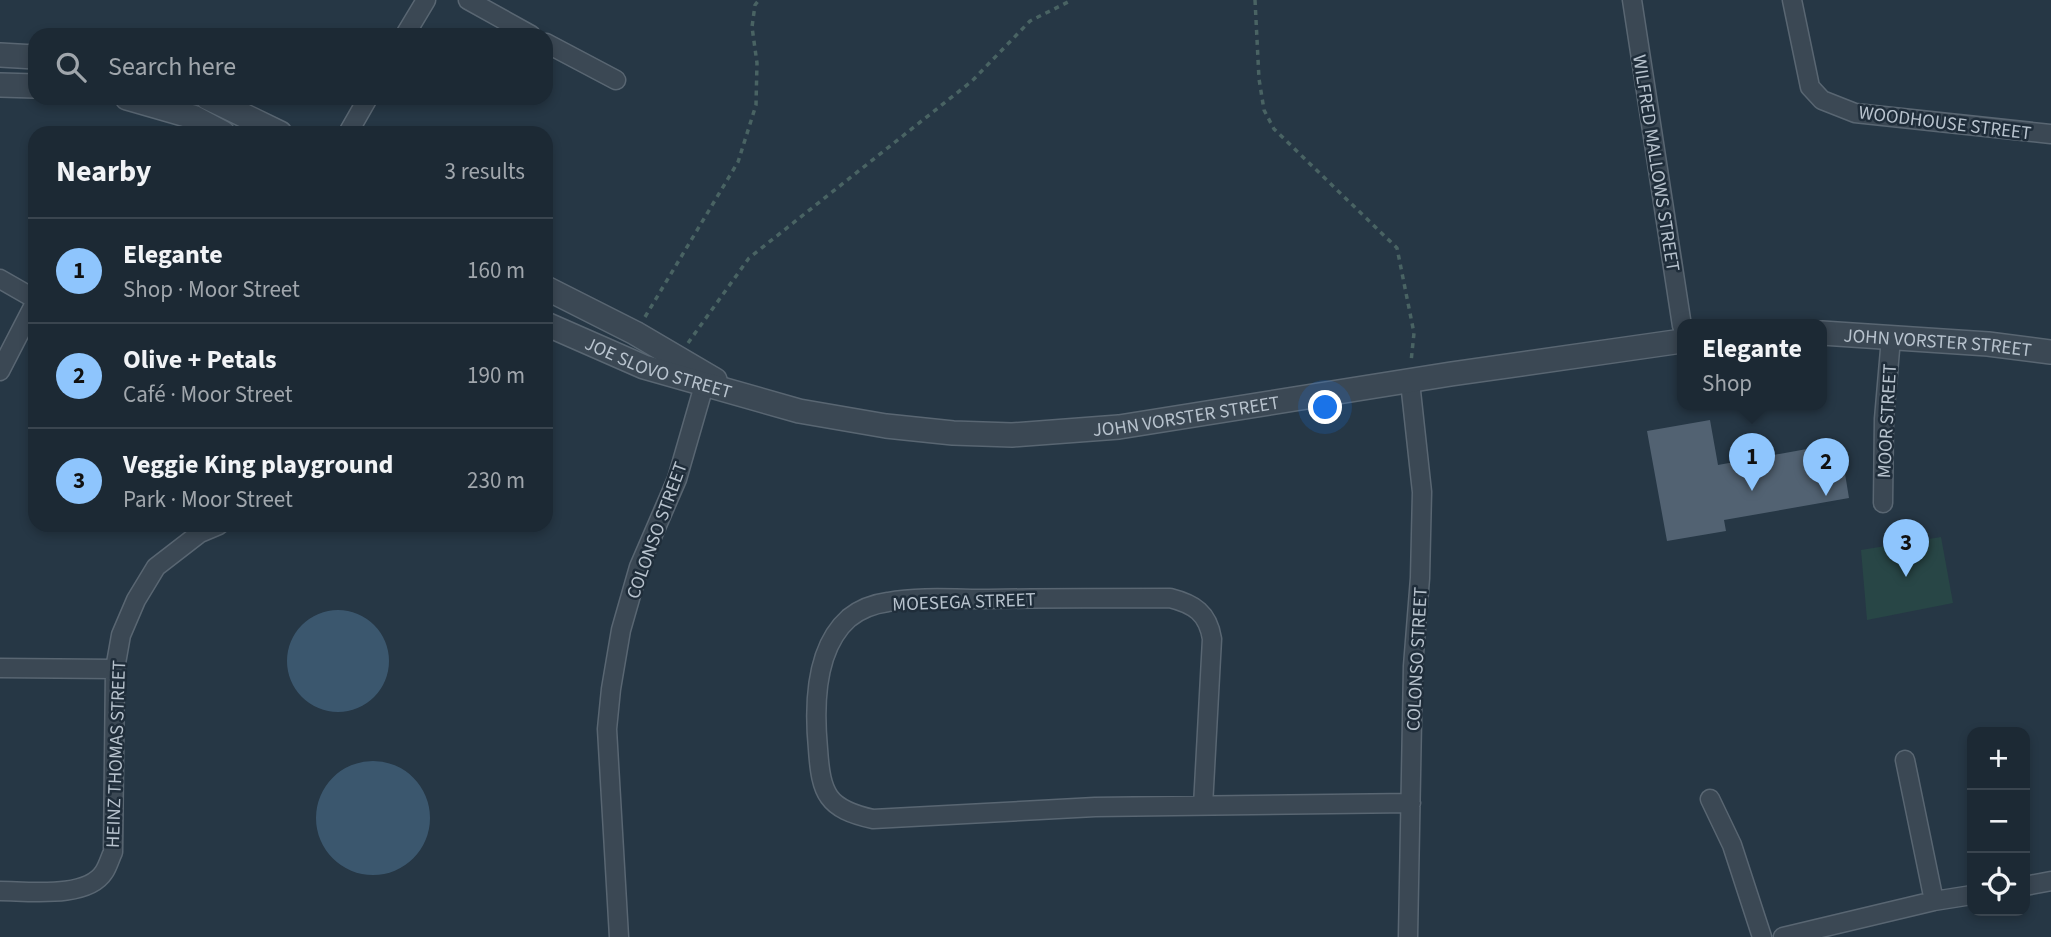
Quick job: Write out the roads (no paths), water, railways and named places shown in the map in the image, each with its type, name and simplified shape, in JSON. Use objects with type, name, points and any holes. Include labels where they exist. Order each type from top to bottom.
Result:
[{"type":"street","points":[[409,28],[426,0]]},
{"type":"street","points":[[467,0],[518,28]]},
{"type":"street","name":"WILFRED MALLOWS STREET","points":[[1632,0],[1681,319]]},
{"type":"street","name":"WOODHOUSE STREET","points":[[1792,0],[1810,87],[1822,100],[1855,113],[2051,134]]},
{"type":"street","points":[[553,47],[616,80]]},
{"type":"street","points":[[0,55],[28,57]]},
{"type":"street","points":[[0,85],[28,86]]},
{"type":"street","points":[[151,105],[193,117],[210,126]]},
{"type":"street","points":[[222,105],[266,126]]},
{"type":"street","points":[[352,126],[364,105]]},
{"type":"street","points":[[0,279],[28,297]]},
{"type":"street","name":"JOE SLOVO STREET","points":[[553,292],[677,356],[705,380]]},
{"type":"street","points":[[0,372],[28,315]]},
{"type":"street","name":"JOE SLOVO STREET","points":[[553,327],[643,367],[705,380],[731,391]]},
{"type":"street","name":"JOHN VORSTER STREET","points":[[1827,333],[1988,344],[2051,352]]},
{"type":"street","name":"MOOR STREET","points":[[1883,503],[1884,419],[1891,338]]},
{"type":"street","name":"JOHN VORSTER STREET","points":[[731,391],[799,411],[886,426],[953,433],[1012,435],[1119,427],[1506,365],[1677,342]]},
{"type":"street","name":"COLONSO STREET","points":[[619,937],[607,729],[611,689],[621,630],[639,567],[677,479],[705,380]]},
{"type":"street","name":"COLONSO STREET","points":[[1408,937],[1413,666],[1420,578],[1422,492],[1410,382]]},
{"type":"street","name":"HEINZ THOMAS STREET","points":[[0,891],[59,891],[85,887],[103,874],[113,852],[115,669],[121,635],[136,600],[156,567],[202,532]]},
{"type":"street","name":"MOESEGA STREET","points":[[1203,806],[1212,639],[1210,625],[1203,613],[1188,603],[1170,598],[890,601],[866,607],[848,619],[837,632],[827,652],[816,700],[821,783],[830,801],[851,814],[873,819],[1095,807],[1203,806],[1410,803]]},
{"type":"street","points":[[0,668],[115,669]]},
{"type":"street","points":[[1905,760],[1934,901]]},
{"type":"street","points":[[1710,799],[1732,845],[1762,937]]},
{"type":"street","points":[[2030,885],[2051,881]]},
{"type":"street","points":[[1783,937],[1934,901],[1967,896]]},
{"type":"water","points":[[338,610],[358,614],[374,625],[385,641],[389,661],[385,681],[374,697],[358,708],[338,712],[318,708],[302,697],[291,681],[287,661],[291,641],[302,625],[318,614]]},
{"type":"water","points":[[373,761],[395,765],[405,770],[421,786],[426,796],[430,818],[426,840],[421,850],[405,866],[395,871],[373,875],[351,871],[341,866],[325,850],[320,840],[316,818],[320,796],[325,786],[341,770],[351,765]]},
{"type":"place","name":"Elegante","points":[[1752,491]]},
{"type":"place","name":"Olive + Petals","points":[[1826,496]]},
{"type":"place","name":"Veggie King playground","points":[[1906,577]]}]
